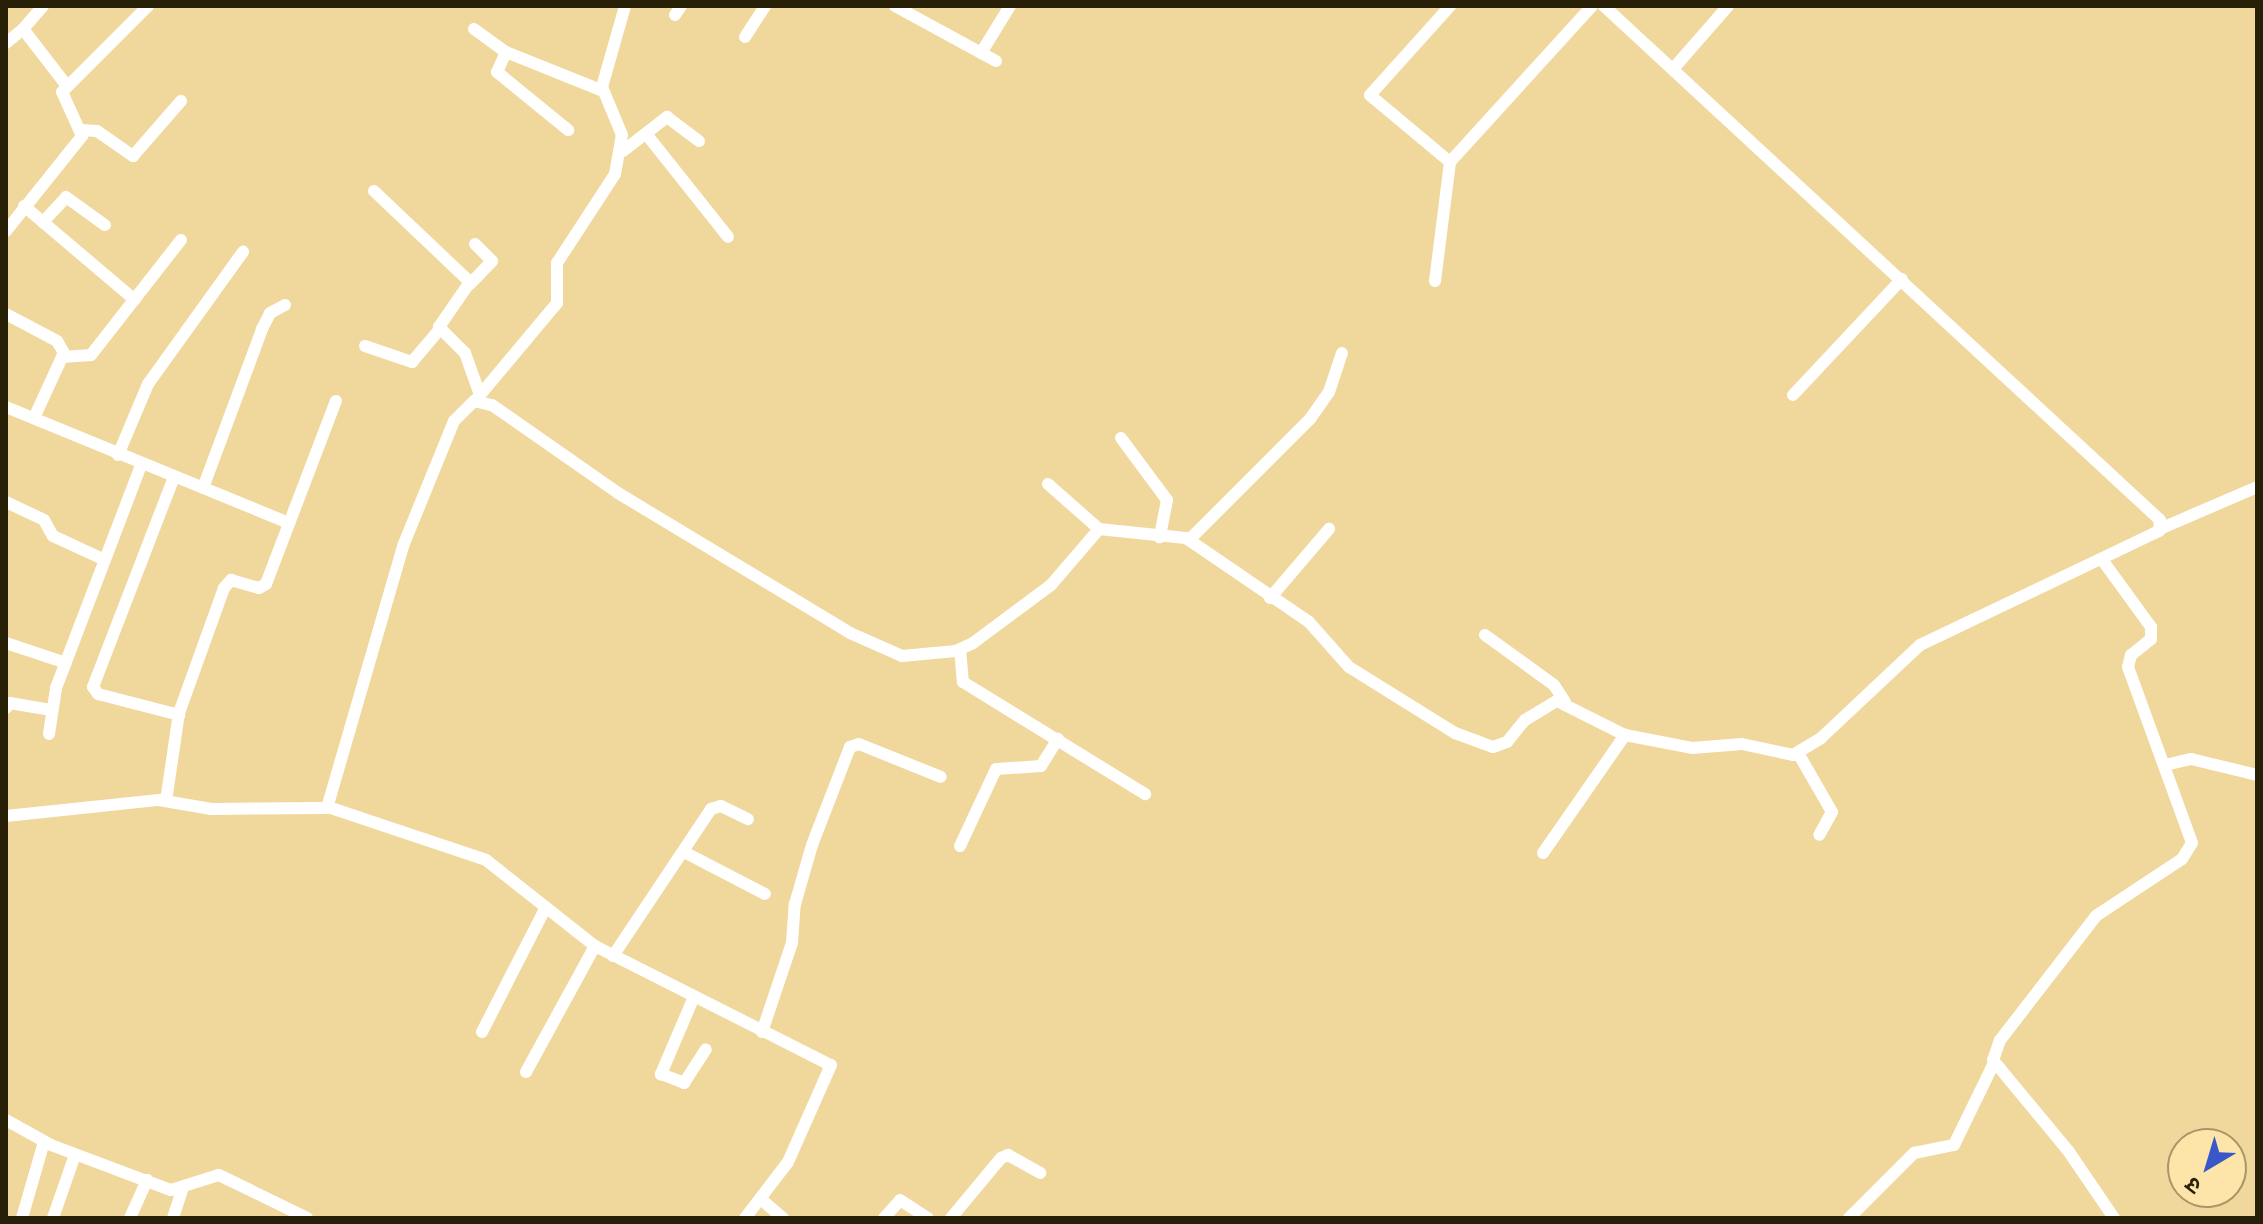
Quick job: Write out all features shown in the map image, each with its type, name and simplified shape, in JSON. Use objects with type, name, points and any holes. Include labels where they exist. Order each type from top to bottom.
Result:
[{"type":"street","points":[[6,43],[43,6]]},
{"type":"street","points":[[6,231],[79,141],[82,130],[61,97],[67,86],[148,6]]},
{"type":"street","points":[[328,807],[403,546],[454,421],[557,303],[557,263],[609,186],[623,151],[619,125],[603,91],[625,6]]},
{"type":"street","points":[[745,37],[765,6]]},
{"type":"street","points":[[895,6],[996,61]]},
{"type":"street","points":[[981,53],[1010,6]]},
{"type":"street","points":[[1450,6],[1370,95],[1450,162]]},
{"type":"street","points":[[1435,281],[1450,162],[1592,6]]},
{"type":"street","points":[[1604,6],[2160,520],[2162,528]]},
{"type":"street","points":[[1673,69],[1728,6]]},
{"type":"street","points":[[23,29],[67,86]]},
{"type":"street","points":[[474,29],[506,52],[603,91]]},
{"type":"street","points":[[506,52],[497,72],[568,130]]},
{"type":"street","points":[[82,130],[97,131],[133,156],[181,101]]},
{"type":"street","points":[[623,151],[669,117],[699,141]]},
{"type":"street","points":[[647,135],[728,237]]},
{"type":"street","points":[[374,191],[470,284]]},
{"type":"street","points":[[43,222],[66,197],[105,225]]},
{"type":"street","points":[[24,206],[135,300]]},
{"type":"street","points":[[65,355],[89,357],[181,240]]},
{"type":"street","points":[[365,346],[412,362],[440,329],[470,284],[492,261],[475,244]]},
{"type":"street","points":[[118,455],[148,384],[243,252]]},
{"type":"street","points":[[1793,395],[1902,279]]},
{"type":"street","points":[[203,488],[262,329],[270,313],[285,305]]},
{"type":"street","points":[[6,314],[57,341],[65,355]]},
{"type":"street","points":[[440,329],[465,353],[477,396],[618,493],[868,643],[902,656],[960,649],[1051,585],[1099,529]]},
{"type":"street","points":[[1189,540],[1310,419],[1329,392],[1342,353]]},
{"type":"street","points":[[34,418],[65,355]]},
{"type":"street","points":[[166,801],[179,715],[226,584],[266,584],[336,401]]},
{"type":"street","points":[[6,407],[141,465],[289,523]]},
{"type":"street","points":[[1121,438],[1167,500],[1160,537]]},
{"type":"street","points":[[49,734],[51,710],[66,663],[141,465]]},
{"type":"street","points":[[174,477],[93,687],[98,694],[179,715]]},
{"type":"street","points":[[1048,484],[1099,529],[1189,540],[1309,622],[1349,667],[1477,743],[1500,746],[1537,711],[1565,702]]},
{"type":"street","points":[[1485,635],[1554,685],[1565,702],[1625,735],[1692,748],[1742,744],[1798,753],[1838,722],[1920,645],[2103,561],[2162,528],[2257,487]]},
{"type":"street","points":[[6,502],[44,520],[53,536],[105,560]]},
{"type":"street","points":[[1270,598],[1329,529]]},
{"type":"street","points":[[1849,1218],[1914,1153],[1952,1147],[1994,1063],[2000,1040],[2096,916],[2190,849],[2190,828],[2128,667],[2131,655],[2151,639],[2151,627],[2103,561]]},
{"type":"street","points":[[6,643],[66,663]]},
{"type":"street","points":[[960,649],[963,682],[1145,794]]},
{"type":"street","points":[[6,708],[10,703],[51,710]]},
{"type":"street","points":[[1543,853],[1625,735]]},
{"type":"street","points":[[960,846],[996,769],[1041,766],[1058,739]]},
{"type":"street","points":[[762,1032],[792,943],[795,904],[812,845],[850,747],[859,744],[941,777]]},
{"type":"street","points":[[1798,753],[1832,812],[1819,835]]},
{"type":"street","points":[[2165,765],[2191,759],[2257,775]]},
{"type":"street","points":[[6,816],[166,801],[211,809],[328,807],[486,860],[595,946],[832,1068],[788,1162],[762,1200],[745,1218]]},
{"type":"street","points":[[613,956],[715,806],[748,819]]},
{"type":"street","points":[[684,852],[765,894]]},
{"type":"street","points":[[482,1032],[546,907]]},
{"type":"street","points":[[526,1072],[595,946]]},
{"type":"street","points":[[693,999],[661,1074],[684,1083],[706,1049]]},
{"type":"street","points":[[1994,1063],[2069,1152],[2114,1218]]},
{"type":"street","points":[[6,1120],[44,1142],[75,1155],[182,1190],[219,1175],[307,1218]]},
{"type":"street","points":[[22,1218],[44,1142]]},
{"type":"street","points":[[53,1218],[75,1155]]},
{"type":"street","points":[[951,1218],[1001,1158],[1008,1155],[1040,1173]]},
{"type":"street","points":[[130,1218],[147,1180]]},
{"type":"street","points":[[173,1218],[182,1190]]},
{"type":"street","points":[[762,1200],[783,1218]]},
{"type":"street","points":[[884,1218],[900,1200],[928,1218]]}]
